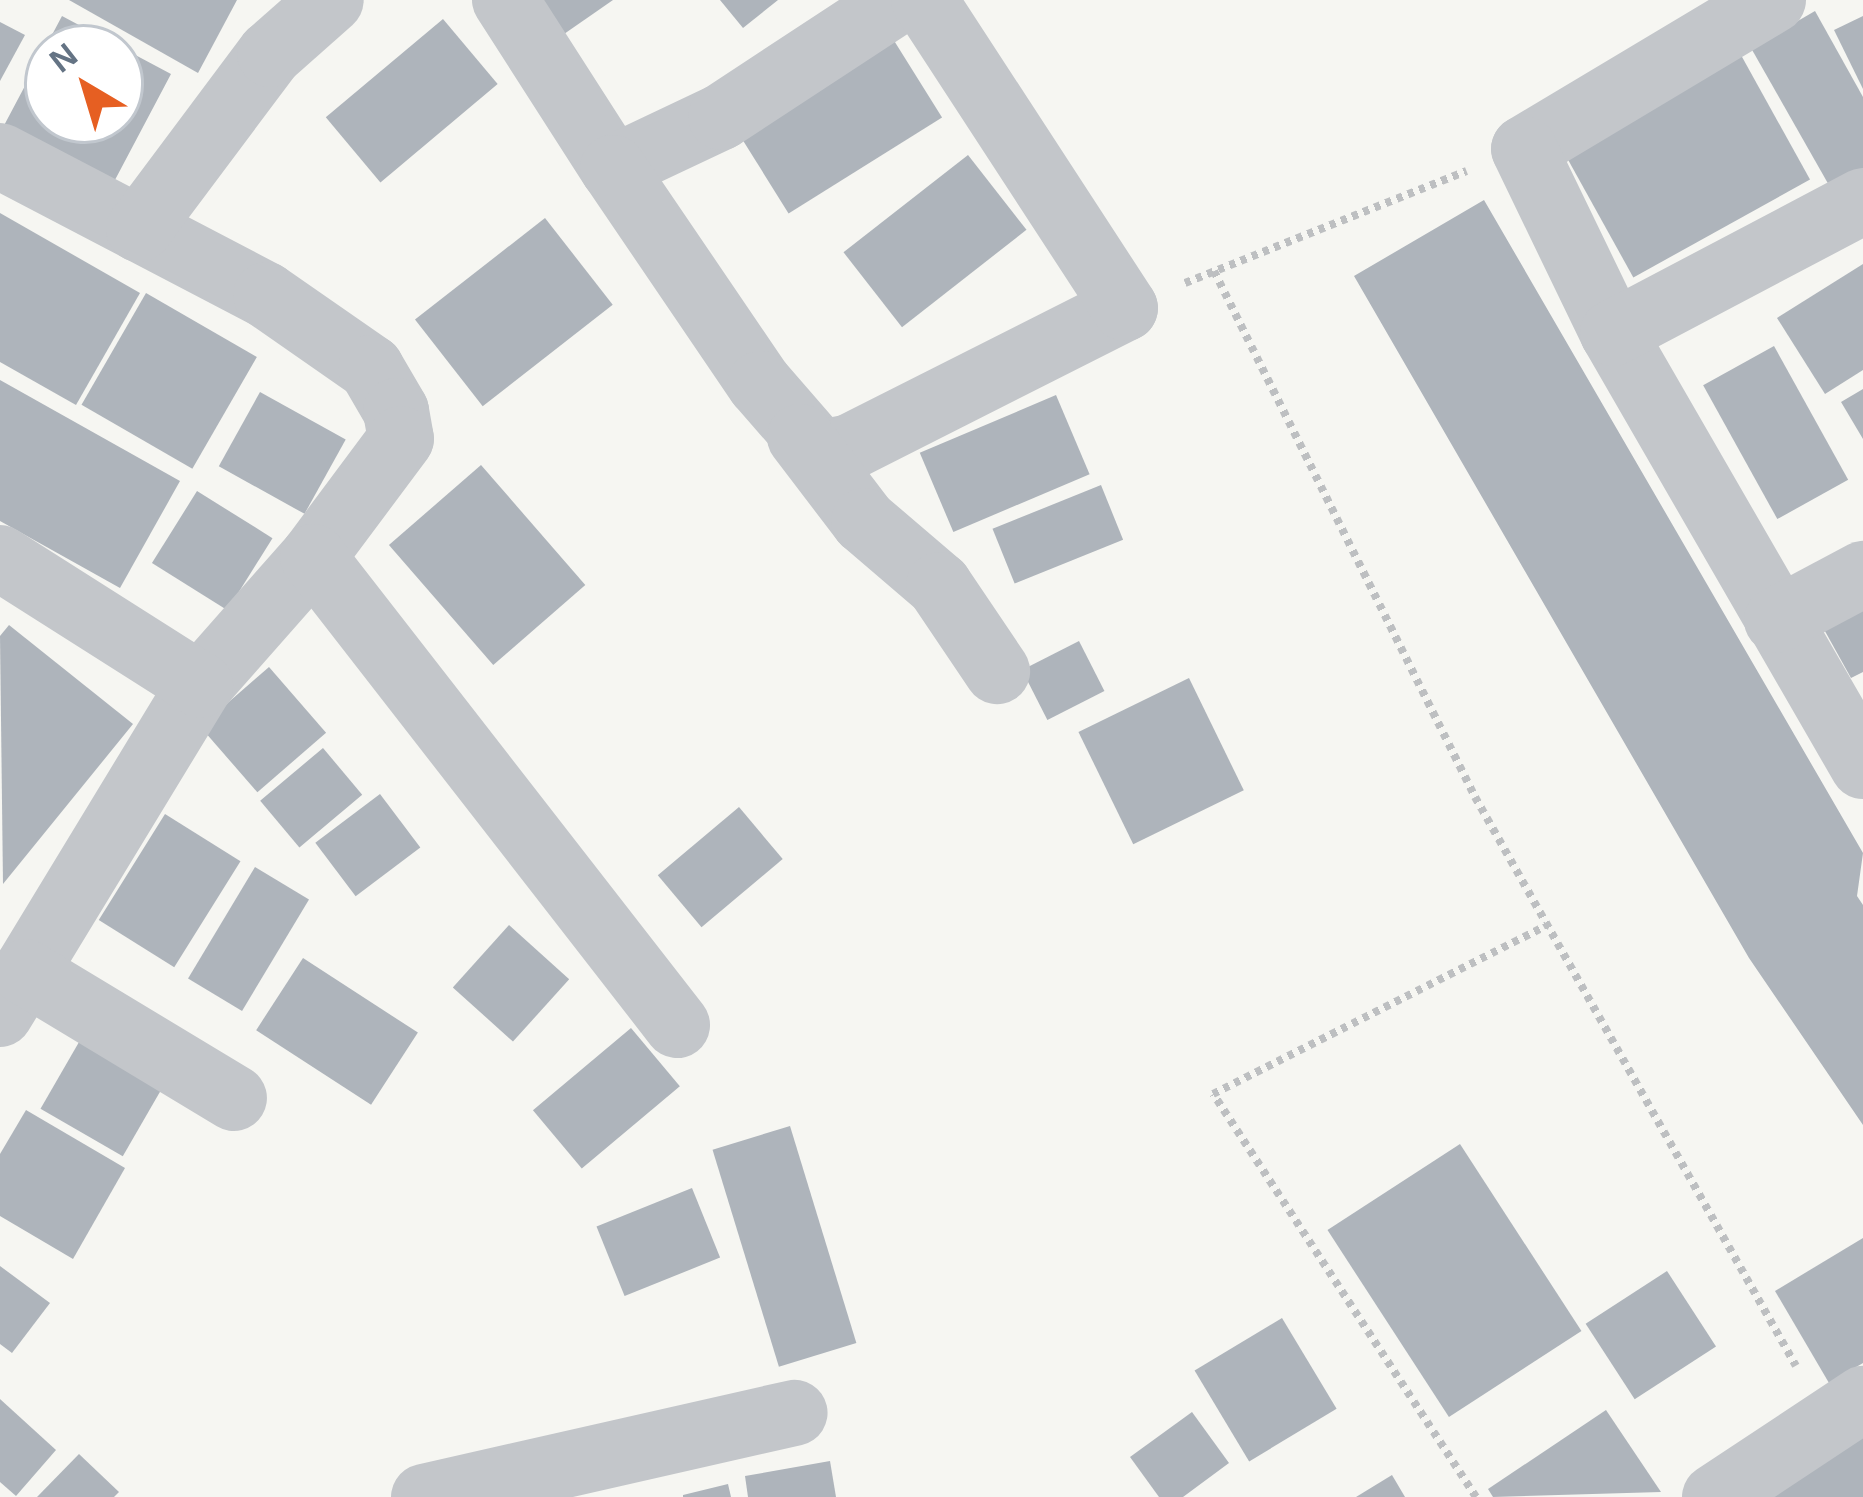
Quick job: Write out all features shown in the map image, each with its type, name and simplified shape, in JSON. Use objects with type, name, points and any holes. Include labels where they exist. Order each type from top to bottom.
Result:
[{"type":"street","points":[[139,229],[270,55],[331,0]]},
{"type":"street","points":[[505,0],[613,168],[800,437],[864,521],[939,585],[998,671]]},
{"type":"street","points":[[613,168],[721,117],[899,0]]},
{"type":"street","points":[[800,437],[820,453],[850,447],[1125,308],[924,0]]},
{"type":"street","points":[[1774,0],[1524,148],[1613,333],[1863,766]]},
{"type":"street","points":[[0,156],[266,295],[371,368],[396,411],[401,439],[313,557],[233,638],[16,964],[234,1098]]},
{"type":"street","points":[[1613,333],[1863,201]]},
{"type":"street","points":[[313,557],[677,1024]]},
{"type":"street","points":[[0,558],[200,685]]},
{"type":"street","points":[[1777,620],[1863,574]]},
{"type":"street","points":[[1715,1497],[1845,1409]]},
{"type":"street","points":[[424,1497],[795,1413]]},
{"type":"path","points":[[1125,308],[1524,148]]},
{"type":"path","points":[[1214,271],[1547,926],[1845,1409]]},
{"type":"path","points":[[1476,1497],[1213,1094],[1547,926]]},
{"type":"building","points":[[69,0],[237,0],[198,73],[144,42],[144,24],[111,24]]},
{"type":"building","points":[[525,0],[613,0],[554,41]]},
{"type":"building","points":[[720,0],[778,0],[743,28]]},
{"type":"building","points":[[1815,11],[1863,97],[1863,168],[1830,187],[1751,48]]},
{"type":"building","points":[[1863,16],[1863,89],[1834,30]]},
{"type":"building","points":[[443,19],[498,84],[380,182],[326,117]]},
{"type":"building","points":[[0,22],[24,37],[0,81]]},
{"type":"building","points":[[888,31],[942,118],[789,213],[735,127]]},
{"type":"building","points":[[1731,37],[1810,180],[1633,277],[1554,135]]},
{"type":"building","points":[[144,60],[171,74],[144,125]]},
{"type":"building","points":[[24,88],[24,144],[134,144],[107,195],[0,133]]},
{"type":"building","points":[[968,155],[1026,230],[902,327],[843,252]]},
{"type":"building","points":[[1484,200],[1863,853],[1857,896],[1863,905],[1863,1125],[1749,958],[1354,276]]},
{"type":"building","points":[[0,213],[140,293],[76,405],[0,362]]},
{"type":"building","points":[[545,218],[613,305],[483,406],[415,320]]},
{"type":"building","points":[[1863,264],[1863,370],[1825,394],[1777,318]]},
{"type":"building","points":[[146,293],[257,357],[192,469],[82,405]]},
{"type":"building","points":[[1774,346],[1848,480],[1777,519],[1703,385]]},
{"type":"building","points":[[0,380],[180,481],[120,588],[0,521]]},
{"type":"building","points":[[1863,389],[1863,439],[1841,402]]},
{"type":"building","points":[[260,392],[346,440],[305,514],[219,466]]},
{"type":"building","points":[[1056,395],[1090,474],[953,532],[920,453]]},
{"type":"building","points":[[481,465],[585,585],[493,665],[389,545]]},
{"type":"building","points":[[1101,485],[1123,540],[1015,584],[993,529]]},
{"type":"building","points":[[197,491],[272,538],[227,610],[152,563]]},
{"type":"building","points":[[1863,590],[1863,672],[1851,678],[1816,615]]},
{"type":"building","points":[[9,625],[133,724],[3,884],[0,636]]},
{"type":"building","points":[[1079,641],[1104,691],[1047,720],[1022,670]]},
{"type":"building","points":[[269,667],[326,733],[257,792],[200,727]]},
{"type":"building","points":[[1189,678],[1244,790],[1133,844],[1078,732]]},
{"type":"building","points":[[323,748],[362,795],[299,847],[260,801]]},
{"type":"building","points":[[380,794],[420,848],[356,896],[315,843]]},
{"type":"building","points":[[739,807],[783,859],[702,927],[658,875]]},
{"type":"building","points":[[165,814],[240,861],[174,967],[99,920]]},
{"type":"building","points":[[255,867],[309,899],[242,1011],[188,978]]},
{"type":"building","points":[[509,925],[569,979],[513,1042],[453,987]]},
{"type":"building","points":[[303,958],[418,1033],[371,1105],[256,1030]]},
{"type":"building","points":[[90,1023],[172,1070],[123,1156],[40,1109]]},
{"type":"building","points":[[631,1028],[680,1086],[582,1168],[533,1110]]},
{"type":"building","points":[[26,1110],[125,1168],[73,1259],[0,1216],[0,1154]]},
{"type":"building","points":[[790,1126],[856,1343],[779,1367],[713,1150]]},
{"type":"building","points":[[1460,1144],[1581,1331],[1449,1417],[1327,1230]]},
{"type":"building","points":[[692,1188],[720,1258],[625,1296],[597,1227]]},
{"type":"building","points":[[1863,1238],[1863,1363],[1829,1383],[1775,1291]]},
{"type":"building","points":[[0,1266],[50,1303],[12,1353],[0,1344]]},
{"type":"building","points":[[1667,1271],[1716,1346],[1635,1399],[1586,1324]]},
{"type":"building","points":[[1282,1318],[1337,1409],[1249,1461],[1195,1371]]},
{"type":"building","points":[[0,1399],[56,1450],[16,1496],[0,1482]]},
{"type":"building","points":[[1606,1410],[1661,1492],[1493,1497],[1488,1489]]},
{"type":"building","points":[[1192,1412],[1229,1463],[1183,1497],[1159,1497],[1130,1457]]},
{"type":"building","points":[[1863,1432],[1863,1497],[1770,1497]]},
{"type":"building","points":[[79,1454],[119,1492],[114,1497],[37,1497]]},
{"type":"building","points":[[830,1461],[836,1497],[748,1497],[745,1476]]},
{"type":"building","points":[[1392,1475],[1405,1497],[1356,1497]]},
{"type":"building","points":[[728,1484],[731,1497],[683,1497],[683,1495]]}]
